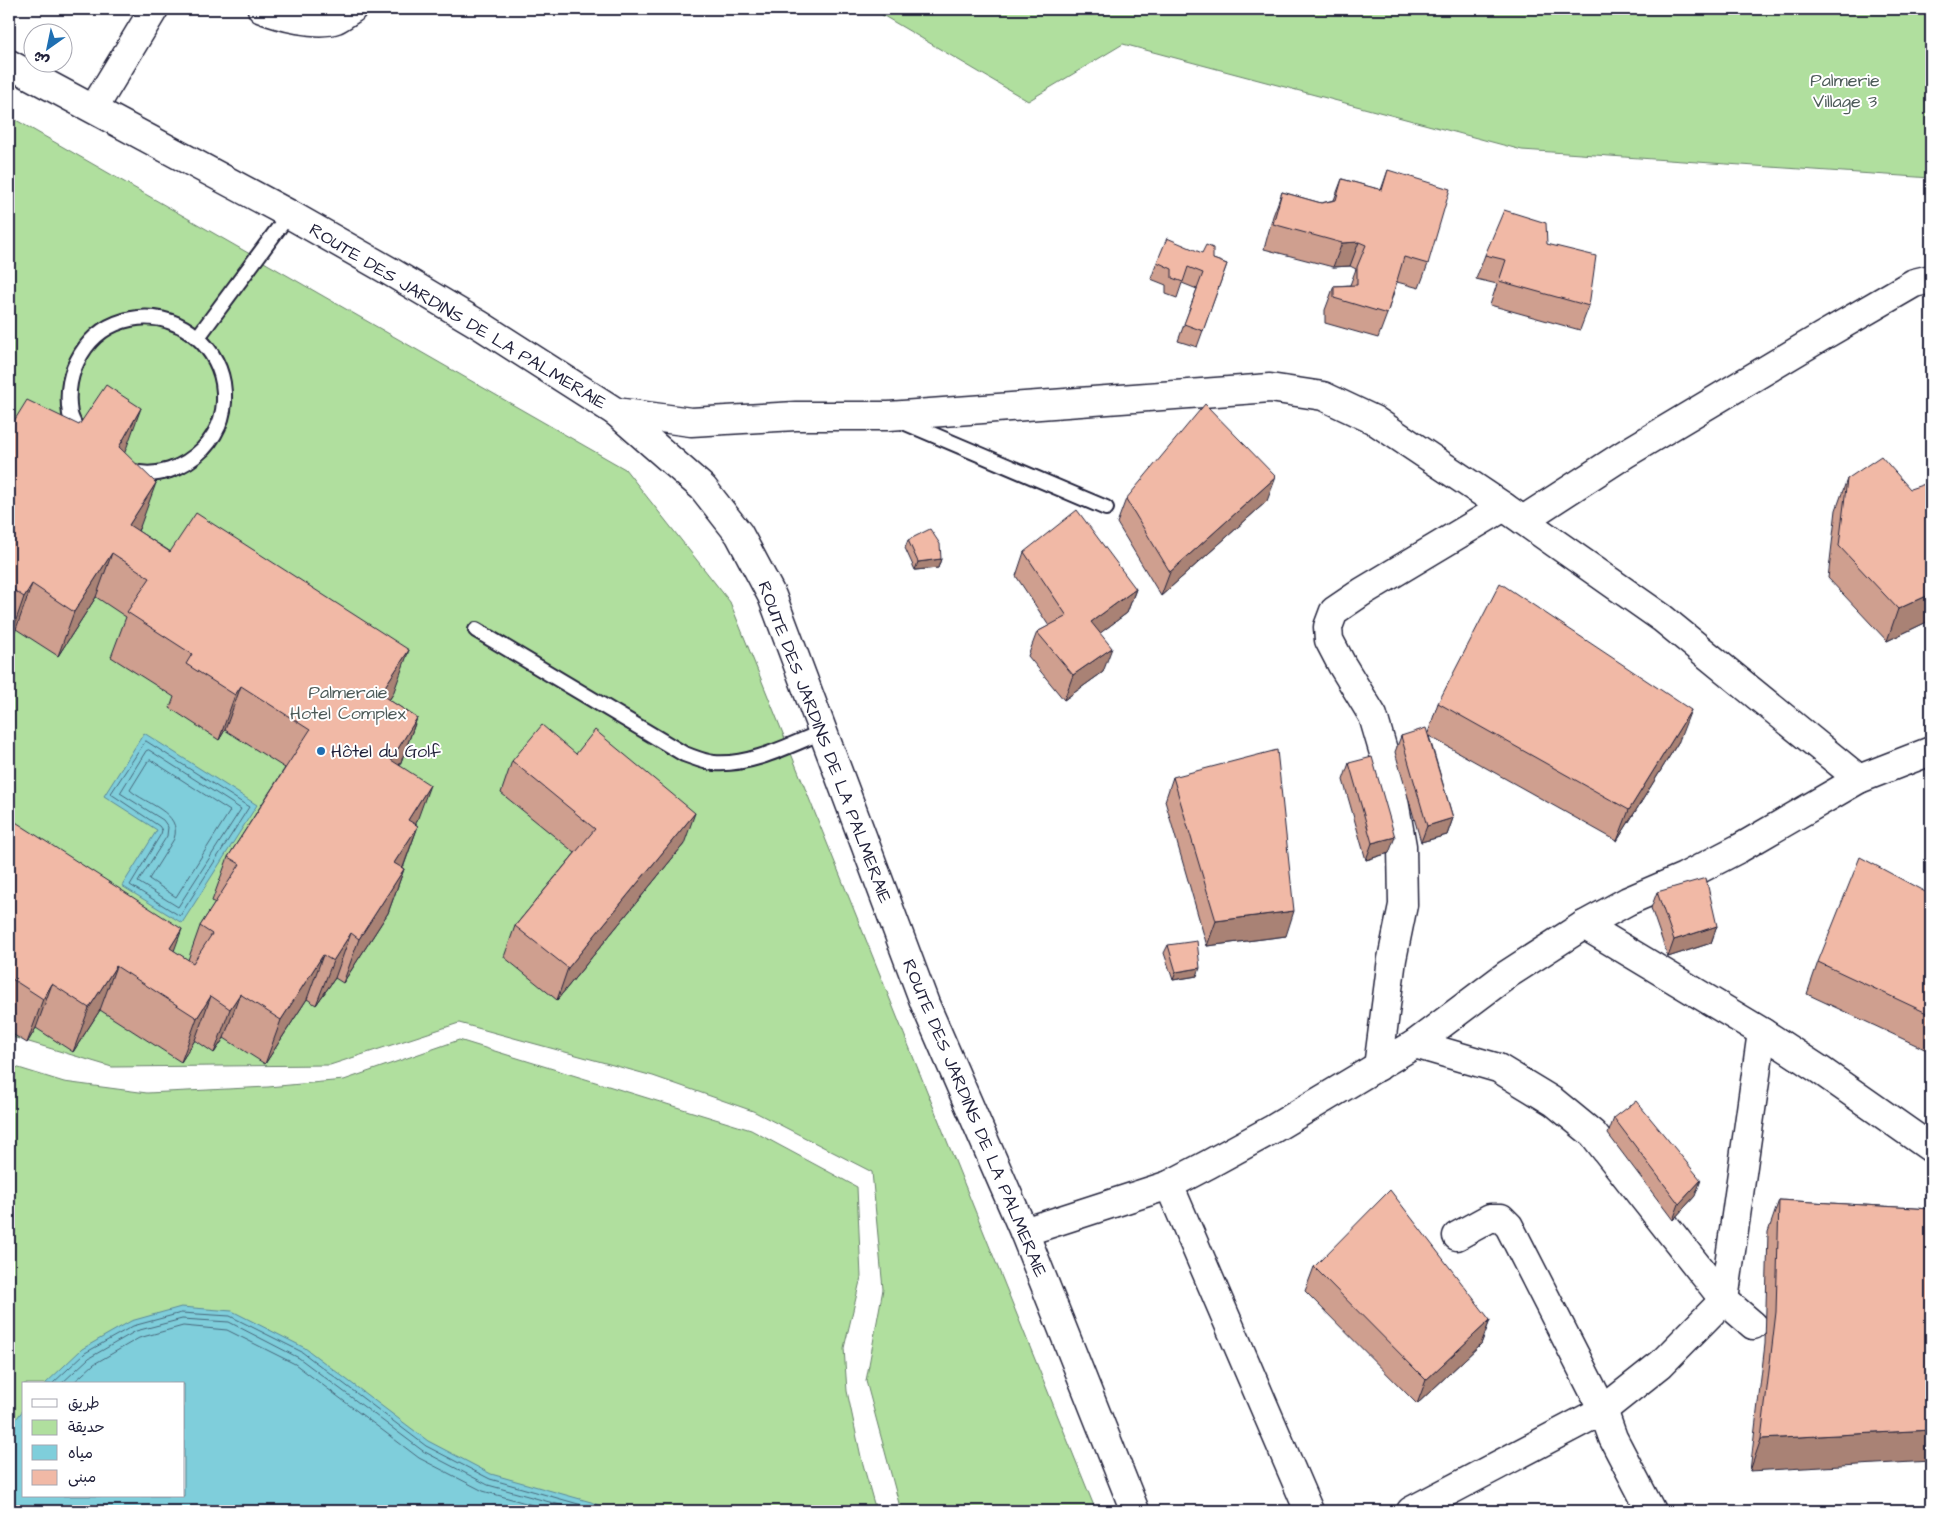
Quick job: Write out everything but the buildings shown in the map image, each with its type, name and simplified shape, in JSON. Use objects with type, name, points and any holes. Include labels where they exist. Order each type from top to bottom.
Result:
[{"type":"street","points":[[94,108],[154,9]]},
{"type":"street","points":[[262,9],[274,14],[314,21],[335,20],[352,9]]},
{"type":"street","name":"ROUTE DES JARDINS DE LA PALMERAIE","points":[[9,64],[289,214],[472,320],[616,412],[702,488],[739,534],[772,596],[925,1004],[1024,1232],[1135,1511]]},
{"type":"street","points":[[1378,1067],[1392,959],[1402,904],[1402,846],[1388,767],[1373,716],[1329,640],[1328,627],[1334,611],[1362,592],[1514,514],[1625,454],[1914,283],[1931,279]]},
{"type":"street","points":[[616,412],[691,422],[796,416],[889,416],[1270,388],[1323,396],[1374,420],[1514,514],[1662,618],[1859,779]]},
{"type":"street","points":[[1024,1232],[1168,1185],[1273,1129],[1415,1044],[1508,974],[1584,925],[1628,900],[1684,877],[1740,848],[1859,779],[1931,750]]},
{"type":"street","points":[[1584,925],[1762,1032],[1931,1148]]},
{"type":"street","points":[[1410,1511],[1603,1410],[1660,1364],[1724,1300],[1762,1032]]},
{"type":"street","points":[[1415,1044],[1498,1068],[1554,1102],[1593,1134],[1724,1300],[1753,1325]]},
{"type":"street","points":[[1168,1185],[1309,1511]]},
{"type":"street","points":[[1457,1236],[1490,1218],[1501,1218],[1509,1226],[1603,1410],[1613,1438],[1651,1511]]},
{"type":"lane","points":[[198,337],[289,214]]},
{"type":"lane","points":[[82,442],[70,416],[68,387],[75,364],[88,343],[108,328],[131,319],[155,318],[178,324],[198,337],[213,353],[222,373],[225,396],[222,419],[212,440],[192,460],[168,472],[140,474],[118,468]]},
{"type":"lane","points":[[889,416],[1106,508]]},
{"type":"lane","points":[[476,630],[684,754],[700,759],[714,763],[754,759],[822,732]]},
{"type":"green space","name":"Palmerie Village 3","points":[[872,9],[1931,9],[1931,178],[1522,150],[1123,44],[1028,101]]},
{"type":"green space","name":"Palmeraie Hotel Complex","points":[[9,116],[625,469],[730,602],[1096,1511],[901,1511],[866,1381],[883,1289],[872,1172],[753,1111],[653,1076],[459,1023],[330,1065],[112,1067],[9,1036]]},
{"type":"green space","points":[[459,1040],[751,1130],[857,1187],[861,1277],[844,1348],[847,1391],[861,1457],[876,1511],[9,1511],[9,1065],[64,1082],[147,1093],[268,1087],[344,1080]]},
{"type":"water","points":[[144,733],[257,805],[182,923],[122,886],[157,830],[104,796]]},
{"type":"water","points":[[181,1307],[232,1311],[305,1348],[428,1441],[491,1474],[591,1502],[611,1511],[9,1511],[9,1428],[22,1412],[22,1498],[185,1498],[185,1382],[47,1382],[82,1349],[131,1321]]},
{"type":"place","name":"Hôtel du Golf","points":[[321,751]]}]
